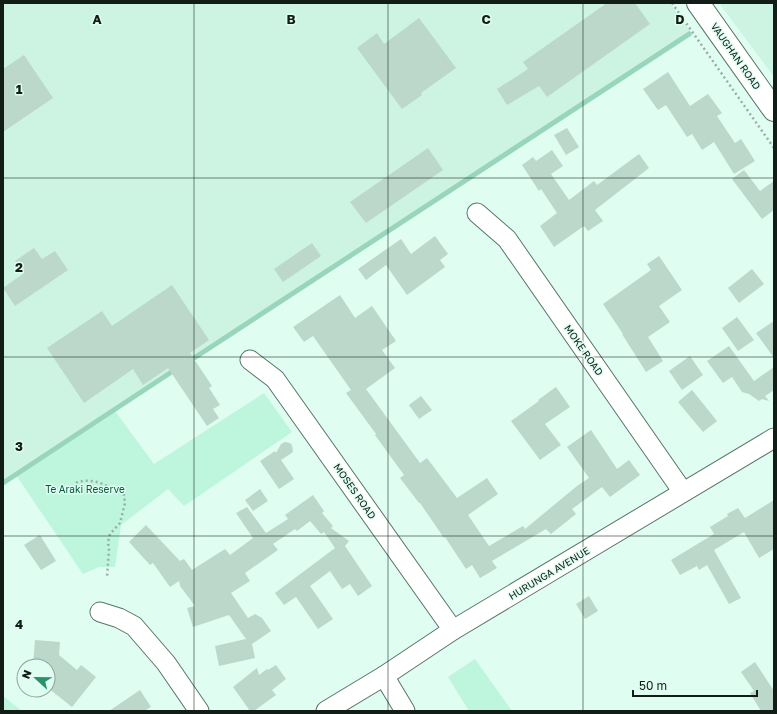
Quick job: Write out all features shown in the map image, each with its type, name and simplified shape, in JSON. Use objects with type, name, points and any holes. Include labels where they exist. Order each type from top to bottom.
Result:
[{"type":"street","name":"VAUGHAN ROAD","points":[[698,3],[774,110]]},
{"type":"street","name":"MOKE ROAD","points":[[478,213],[507,239],[683,492]]},
{"type":"street","name":"MOSES ROAD","points":[[250,360],[275,379],[453,630]]},
{"type":"street","name":"HURUNGA AVENUE","points":[[326,711],[384,676],[453,630],[774,438]]},
{"type":"street","points":[[100,612],[119,618],[134,626],[166,663],[199,711]]},
{"type":"street","points":[[384,676],[405,711]]},
{"type":"path","points":[[672,3],[774,148]]},
{"type":"path","points":[[76,483],[82,480],[100,483],[124,495],[125,503],[120,523],[110,534],[108,542],[109,550],[107,577]]},
{"type":"shaded area","points":[[3,3],[670,3],[693,35],[3,484]]},
{"type":"shaded area","points":[[719,3],[774,3],[774,77]]},
{"type":"green space","name":"Te Araki Reserve","points":[[264,393],[292,432],[184,506],[168,489],[121,525],[115,567],[99,567],[83,574],[16,475],[115,411],[154,464]]},
{"type":"green space","points":[[475,659],[512,711],[469,711],[448,677]]},
{"type":"green space","points":[[3,696],[22,711],[3,711]]},
{"type":"building","points":[[607,3],[635,3],[650,24],[547,97],[539,86],[507,105],[497,89],[528,69],[523,62]]},
{"type":"building","points":[[419,18],[456,68],[421,93],[422,95],[402,109],[357,48],[377,33],[384,44]]},
{"type":"building","points":[[24,55],[53,98],[3,132],[3,69]]},
{"type":"building","points":[[668,72],[690,106],[708,94],[722,113],[717,116],[735,143],[741,139],[755,161],[734,174],[714,142],[702,150],[692,134],[687,137],[666,105],[658,110],[643,89]]},
{"type":"building","points":[[567,128],[579,147],[566,155],[554,135]]},
{"type":"building","points":[[428,148],[443,170],[366,223],[350,202]]},
{"type":"building","points":[[552,150],[563,166],[551,174],[569,200],[594,181],[597,185],[639,154],[649,168],[595,210],[603,221],[588,231],[584,226],[554,247],[540,226],[557,213],[541,189],[539,191],[522,165],[533,157],[536,161]]},
{"type":"building","points":[[744,170],[760,191],[774,181],[774,210],[762,219],[732,179]]},
{"type":"building","points":[[435,236],[448,254],[440,260],[445,267],[407,295],[386,265],[366,280],[358,269],[401,239],[411,254]]},
{"type":"building","points":[[312,243],[321,256],[283,282],[274,269]]},
{"type":"building","points":[[34,248],[42,259],[55,251],[68,270],[15,306],[3,288],[23,274],[15,261]]},
{"type":"building","points":[[659,256],[682,290],[659,306],[670,322],[648,337],[663,361],[646,372],[603,304],[651,270],[647,264]]},
{"type":"building","points":[[752,269],[764,284],[739,303],[728,288]]},
{"type":"building","points":[[172,285],[209,340],[190,353],[212,386],[209,388],[220,405],[213,409],[219,418],[207,426],[168,368],[143,385],[133,369],[84,403],[47,348],[102,311],[112,326]]},
{"type":"building","points":[[340,295],[355,318],[372,306],[396,341],[382,350],[395,368],[366,389],[420,463],[427,458],[457,498],[487,478],[498,494],[468,515],[489,546],[523,526],[525,529],[577,486],[589,478],[567,447],[591,430],[617,469],[629,460],[640,475],[610,497],[602,487],[572,509],[576,514],[551,534],[546,529],[492,561],[497,568],[480,578],[472,565],[466,569],[445,537],[444,538],[420,503],[400,478],[404,475],[346,393],[351,390],[313,336],[304,342],[293,327]]},
{"type":"building","points":[[737,317],[754,340],[738,351],[722,328]]},
{"type":"building","points":[[774,321],[774,358],[756,333]]},
{"type":"building","points":[[729,346],[754,381],[774,367],[774,390],[765,396],[769,401],[762,399],[759,401],[749,394],[742,392],[732,377],[723,383],[707,361]]},
{"type":"building","points":[[690,356],[703,375],[682,390],[669,371]]},
{"type":"building","points":[[556,387],[570,407],[545,424],[561,445],[540,460],[511,421]]},
{"type":"building","points":[[692,390],[717,421],[703,432],[678,402]]},
{"type":"building","points":[[421,396],[432,410],[419,419],[409,405]]},
{"type":"building","points":[[285,442],[292,445],[293,452],[281,460],[294,479],[279,489],[260,461],[275,451],[276,453],[281,444]]},
{"type":"building","points":[[260,489],[268,501],[253,511],[245,500]]},
{"type":"building","points":[[313,495],[324,511],[322,513],[333,526],[331,528],[349,541],[345,546],[372,586],[358,596],[350,584],[342,589],[330,571],[310,586],[333,619],[318,629],[296,597],[284,605],[275,593],[335,548],[324,532],[321,534],[310,521],[297,531],[295,529],[273,544],[278,550],[245,573],[250,581],[231,593],[248,618],[255,614],[262,618],[271,631],[252,644],[255,658],[219,666],[215,646],[246,639],[229,615],[193,627],[187,608],[195,606],[180,586],[179,581],[170,587],[153,563],[150,565],[129,542],[146,525],[180,561],[184,559],[192,570],[225,549],[230,555],[253,538],[236,513],[247,507],[266,533],[288,519],[285,515]]},
{"type":"building","points":[[774,500],[774,549],[759,558],[744,532],[714,550],[741,598],[729,604],[707,565],[699,570],[697,566],[680,575],[671,560],[714,534],[710,527],[728,516],[727,514],[738,508],[745,518]]},
{"type":"building","points":[[40,535],[56,561],[41,570],[24,545]]},
{"type":"building","points":[[589,596],[598,611],[585,619],[576,604]]},
{"type":"building","points":[[35,640],[60,642],[59,655],[77,670],[81,665],[96,677],[72,707],[56,694],[56,658],[34,658]]},
{"type":"building","points":[[755,662],[774,691],[774,711],[761,711],[750,693],[754,691],[741,672]]},
{"type":"building","points":[[276,665],[286,679],[272,690],[276,695],[254,711],[250,711],[233,687],[257,668],[259,675]]},
{"type":"building","points":[[140,690],[151,707],[144,711],[109,711]]},
{"type":"waterway","points":[[188,362],[689,34]]},
{"type":"waterway","points":[[3,483],[176,369]]}]
